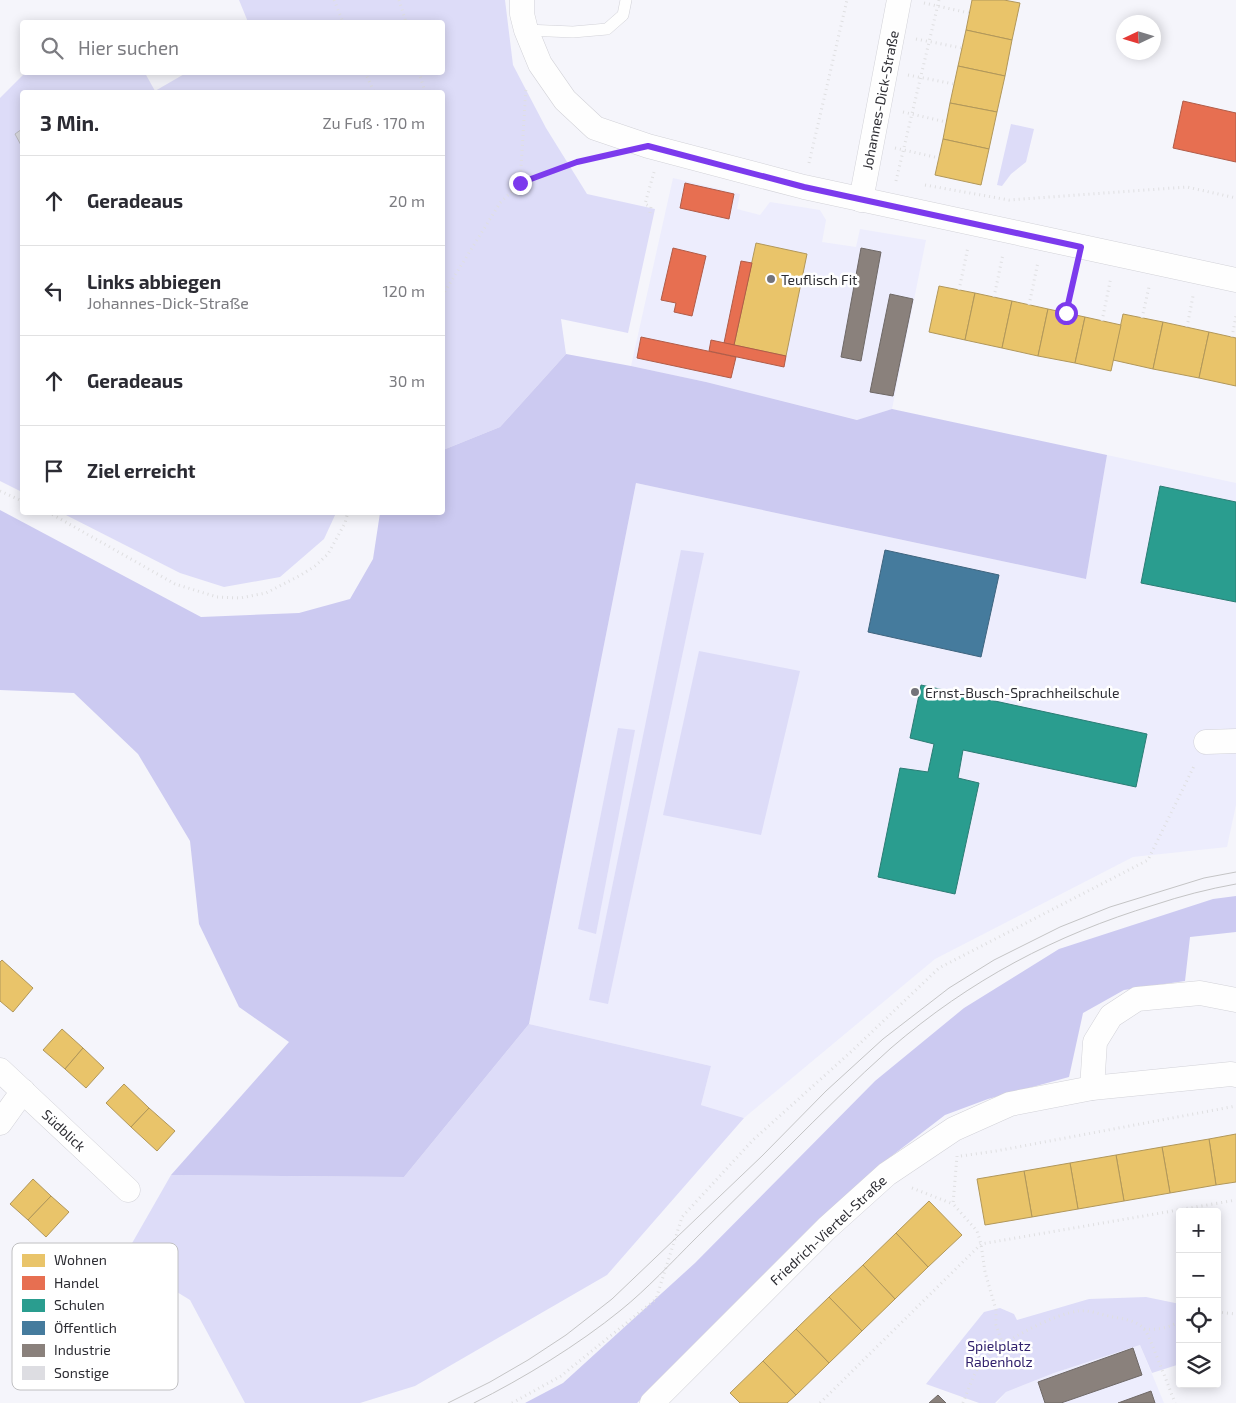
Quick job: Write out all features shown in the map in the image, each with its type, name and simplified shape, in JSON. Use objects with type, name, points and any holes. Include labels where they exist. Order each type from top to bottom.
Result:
[{"type":"street","points":[[522,0],[522,14],[526,30],[540,64],[565,100],[595,128],[661,149],[804,187],[863,190],[890,206],[1236,280]]},
{"type":"street","name":"Johannes-Dick-Straße","points":[[863,190],[892,34],[910,1]]},
{"type":"street","points":[[1206,742],[1236,741]]},
{"type":"street","points":[[1092,1088],[1095,1042],[1111,1016],[1137,999],[1200,993],[1235,996]]},
{"type":"street","name":"Südblick","points":[[0,1070],[128,1190]]},
{"type":"street","name":"Friedrich-Viertel-Straße","points":[[652,1403],[827,1228],[887,1174],[954,1128],[1010,1104],[1092,1088],[1236,1075]]},
{"type":"street","points":[[0,1123],[23,1091]]},
{"type":"lane","points":[[526,30],[573,32],[607,29],[623,15],[626,0]]},
{"type":"path","points":[[334,0],[342,20]]},
{"type":"path","points":[[399,0],[405,20]]},
{"type":"path","points":[[804,187],[847,0]]},
{"type":"path","points":[[890,206],[939,0]]},
{"type":"path","points":[[910,1],[969,13]]},
{"type":"path","points":[[892,34],[962,48]]},
{"type":"path","points":[[520,183],[526,87],[540,64]]},
{"type":"path","points":[[886,70],[954,84]]},
{"type":"path","points":[[366,75],[373,90]]},
{"type":"path","points":[[420,75],[424,90]]},
{"type":"path","points":[[879,107],[946,122]]},
{"type":"path","points":[[872,144],[939,158]]},
{"type":"path","points":[[650,213],[651,207],[645,204],[661,149]]},
{"type":"path","points":[[445,291],[500,203],[520,183],[577,162],[604,156]]},
{"type":"path","points":[[863,190],[888,179],[896,180]]},
{"type":"path","points":[[924,185],[1008,200],[1187,187],[1236,198]]},
{"type":"path","points":[[1029,305],[1043,239]]},
{"type":"path","points":[[1066,313],[1081,247]]},
{"type":"path","points":[[959,290],[967,252]]},
{"type":"path","points":[[1102,320],[1116,254]]},
{"type":"path","points":[[994,298],[1003,258]]},
{"type":"path","points":[[1142,318],[1145,307]]},
{"type":"path","points":[[1187,327],[1189,316]]},
{"type":"path","points":[[1232,337],[1236,316]]},
{"type":"path","points":[[0,491],[20,500]]},
{"type":"path","points":[[53,515],[175,584],[217,597],[240,598],[266,593],[315,566],[328,554],[345,523],[347,515]]},
{"type":"path","points":[[512,1403],[561,1376],[656,1299],[682,1217],[753,1140],[853,1050],[939,968],[1148,860],[1206,742]]},
{"type":"path","points":[[957,1156],[996,1151],[1236,1106]]},
{"type":"path","points":[[945,1135],[957,1156],[953,1204]]},
{"type":"path","points":[[896,1167],[910,1187],[953,1204],[977,1231],[982,1244],[985,1272],[996,1310],[996,1325],[1003,1345]]},
{"type":"path","points":[[820,1403],[982,1244],[1236,1200]]},
{"type":"path","points":[[963,1403],[976,1371],[995,1350],[1034,1327],[1060,1315],[1077,1311],[1086,1311],[1128,1320],[1143,1329],[1149,1339],[1175,1403]]},
{"type":"path","points":[[1221,1312],[1236,1314]]},
{"type":"path","points":[[1143,1329],[1162,1328],[1176,1324]]},
{"type":"shaded area","points":[[673,178],[740,194],[737,209],[760,215],[770,202],[820,210],[826,220],[822,242],[856,247],[860,229],[926,240],[892,409],[858,420],[706,382],[631,366]]},
{"type":"shaded area","points":[[566,354],[706,382],[857,420],[892,409],[1107,455],[1086,579],[636,483],[529,1024],[404,1177],[171,1175],[289,1042],[239,1007],[199,924],[190,841],[138,754],[74,693],[0,690],[0,510],[201,617],[299,613],[350,599],[373,559],[380,515],[445,515],[445,449],[500,427]]},
{"type":"shaded area","name":"Ernst-Busch-Sprachheilschule","points":[[1107,455],[1236,483],[1236,805],[1227,847],[1133,857],[935,959],[744,1118],[701,1105],[711,1066],[529,1024],[636,483],[1086,579]]},
{"type":"shaded area","points":[[1236,896],[1236,932],[1190,937],[1185,981],[1124,990],[1083,1013],[1069,1077],[988,1099],[945,1115],[889,1158],[637,1403],[525,1403],[563,1383],[695,1263],[875,1081],[964,1008],[1059,949],[1213,899]]},
{"type":"shaded area","points":[[1140,1345],[1164,1403],[997,1403],[1006,1392],[1054,1373]]},
{"type":"green space","points":[[239,0],[505,0],[513,65],[546,128],[587,194],[655,209],[628,333],[561,319],[566,354],[500,427],[445,449],[445,90],[157,90],[183,75],[445,75],[445,20],[247,20]]},
{"type":"green space","points":[[23,75],[146,75],[154,90],[20,90],[20,491],[0,481],[0,98]]},
{"type":"green space","points":[[1011,124],[1034,129],[1026,162],[1011,174],[1002,186],[997,185]]},
{"type":"green space","points":[[66,515],[335,515],[324,539],[280,577],[224,587],[180,573]]},
{"type":"green space","points":[[681,550],[704,553],[608,1004],[589,1000]]},
{"type":"green space","points":[[699,651],[800,671],[761,835],[663,815]]},
{"type":"green space","points":[[618,728],[635,730],[596,934],[578,929]]},
{"type":"green space","points":[[529,1024],[711,1066],[701,1105],[744,1118],[607,1275],[415,1386],[360,1403],[245,1403],[190,1300],[178,1293],[178,1243],[132,1243],[171,1175],[404,1177]]},
{"type":"green space","name":"Spielplatz Rabenholz","points":[[1146,1297],[1176,1303],[1176,1365],[1152,1373],[1140,1345],[1054,1373],[1006,1392],[995,1403],[979,1403],[926,1384],[984,1312],[1000,1308],[1014,1314],[1017,1320],[1089,1299]]},
{"type":"building: Wohnen","points":[[972,0],[1004,0],[1020,3],[1012,40],[966,30]]},
{"type":"building: Wohnen","points":[[966,30],[1012,40],[1005,76],[958,66]]},
{"type":"building: Wohnen","points":[[958,66],[1005,76],[997,112],[950,103]]},
{"type":"building: Wohnen","points":[[950,103],[997,112],[989,149],[943,139]]},
{"type":"building: Wohnen","points":[[943,139],[989,149],[981,185],[935,175]]},
{"type":"building: Wohnen","points":[[756,243],[807,254],[786,356],[734,345]]},
{"type":"building: Wohnen","points":[[939,286],[975,293],[965,340],[929,332]]},
{"type":"building: Wohnen","points":[[975,293],[1012,301],[1002,348],[965,340]]},
{"type":"building: Wohnen","points":[[1012,301],[1048,309],[1038,356],[1002,348]]},
{"type":"building: Wohnen","points":[[1048,309],[1085,317],[1075,363],[1038,356]]},
{"type":"building: Wohnen","points":[[1123,314],[1163,322],[1153,369],[1113,360]]},
{"type":"building: Wohnen","points":[[1085,317],[1121,325],[1111,371],[1075,363]]},
{"type":"building: Wohnen","points":[[1163,322],[1209,332],[1199,378],[1153,369]]},
{"type":"building: Wohnen","points":[[1209,332],[1236,338],[1236,386],[1199,378]]},
{"type":"building: Wohnen","points":[[2,960],[33,988],[13,1012],[0,1001],[0,962]]},
{"type":"building: Wohnen","points":[[62,1029],[83,1048],[65,1069],[43,1050]]},
{"type":"building: Wohnen","points":[[83,1048],[104,1068],[86,1088],[65,1069]]},
{"type":"building: Wohnen","points":[[124,1084],[149,1108],[131,1127],[106,1103]]},
{"type":"building: Wohnen","points":[[149,1108],[175,1131],[157,1151],[131,1127]]},
{"type":"building: Wohnen","points":[[1236,1134],[1236,1182],[1216,1185],[1209,1139]]},
{"type":"building: Wohnen","points":[[1209,1139],[1216,1185],[1170,1193],[1162,1147]]},
{"type":"building: Wohnen","points":[[1162,1147],[1170,1193],[1124,1201],[1116,1155]]},
{"type":"building: Wohnen","points":[[1116,1155],[1124,1201],[1078,1209],[1070,1163]]},
{"type":"building: Wohnen","points":[[1070,1163],[1078,1209],[1032,1217],[1024,1171]]},
{"type":"building: Wohnen","points":[[1024,1171],[1032,1217],[985,1225],[977,1179]]},
{"type":"building: Wohnen","points":[[33,1179],[51,1196],[28,1220],[10,1204]]},
{"type":"building: Wohnen","points":[[51,1196],[69,1212],[46,1237],[28,1220]]},
{"type":"building: Wohnen","points":[[929,1201],[962,1235],[928,1267],[896,1233]]},
{"type":"building: Wohnen","points":[[896,1233],[928,1267],[895,1299],[863,1265]]},
{"type":"building: Wohnen","points":[[863,1265],[895,1299],[862,1331],[829,1297]]},
{"type":"building: Wohnen","points":[[829,1297],[862,1331],[829,1363],[796,1329]]},
{"type":"building: Wohnen","points":[[796,1329],[829,1363],[796,1395],[763,1361]]},
{"type":"building: Wohnen","points":[[763,1361],[796,1395],[787,1403],[740,1403],[730,1393]]},
{"type":"building: Handel","points":[[1183,101],[1236,113],[1236,162],[1173,148]]},
{"type":"building: Handel","points":[[685,183],[734,194],[729,219],[680,208]]},
{"type":"building: Handel","points":[[673,248],[706,256],[692,316],[674,312],[676,303],[661,300]]},
{"type":"building: Handel","points":[[741,261],[752,263],[734,345],[724,343]]},
{"type":"building: Handel","points":[[641,337],[736,357],[731,378],[637,358]]},
{"type":"building: Handel","points":[[711,340],[786,356],[784,367],[709,351]]},
{"type":"building: Schulen","points":[[1160,486],[1236,502],[1236,602],[1141,583]]},
{"type":"building: Schulen","points":[[921,685],[1147,734],[1136,787],[963,750],[958,778],[979,783],[955,894],[878,877],[900,768],[928,772],[934,744],[910,738]]},
{"type":"building: Öffentlich","points":[[885,550],[999,575],[981,657],[868,632]]},
{"type":"building: Industrie","points":[[861,248],[881,252],[861,361],[841,357]]},
{"type":"building: Industrie","points":[[890,294],[913,299],[893,396],[870,392]]},
{"type":"building: Industrie","points":[[1133,1348],[1142,1375],[1061,1403],[1045,1403],[1038,1382]]},
{"type":"building: Industrie","points":[[1151,1391],[1155,1403],[1118,1403]]},
{"type":"building: Industrie","points":[[938,1395],[946,1403],[929,1403]]},
{"type":"building: Sonstige","points":[[20,130],[20,143],[15,134]]},
{"type":"tram line","points":[[448,1403],[528,1360],[566,1335],[612,1299],[762,1156],[826,1091],[883,1039],[949,988],[994,960],[1060,927],[1110,907],[1204,878],[1236,872]]},
{"type":"tram line","points":[[474,1403],[512,1383],[569,1348],[631,1302],[864,1072],[891,1048],[951,1001],[1015,962],[1082,930],[1174,899],[1236,884]]},
{"type":"place","name":"Teuflisch Fit","points":[[771,279]]},
{"type":"place","name":"Ernst-Busch-Sprachheilschule","points":[[915,692]]},
{"type":"route","points":[[520,183],[577,162],[648,146],[804,187],[1081,247],[1066,313]]}]
